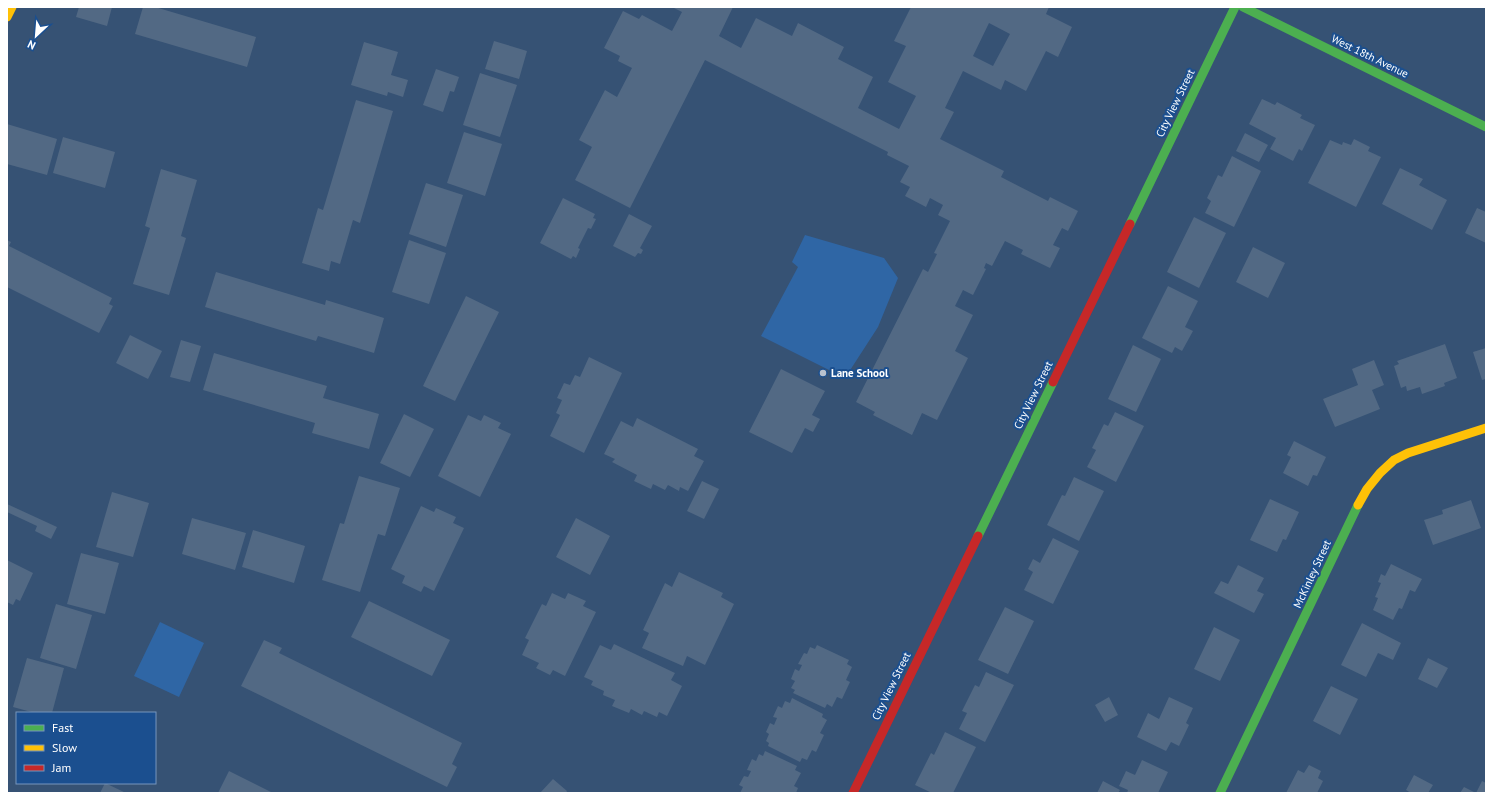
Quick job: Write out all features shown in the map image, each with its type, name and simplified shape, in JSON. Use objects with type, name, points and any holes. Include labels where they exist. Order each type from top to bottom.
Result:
[{"type":"street","points":[[7,17],[12,7]]},
{"type":"street","name":"City View Street","points":[[853,793],[1235,7]]},
{"type":"street","name":"West 18th Avenue","points":[[1243,7],[1486,127]]},
{"type":"street","name":"McKinley Street","points":[[1220,793],[1367,489],[1380,473],[1394,460],[1408,453],[1486,428]]},
{"type":"shaded area","points":[[805,235],[884,258],[898,278],[878,327],[845,378],[761,336],[798,267],[792,262]]},
{"type":"shaded area","points":[[160,622],[204,643],[179,697],[134,676]]},
{"type":"building","points":[[79,7],[112,7],[107,26],[76,17]]},
{"type":"building","points":[[143,7],[155,7],[256,37],[247,67],[135,34]]},
{"type":"building","name":"Lane School","points":[[672,7],[733,7],[719,36],[741,48],[756,18],[792,36],[798,23],[844,47],[838,59],[873,77],[858,108],[899,129],[916,96],[888,82],[906,46],[894,41],[911,7],[1049,7],[1046,14],[1072,27],[1058,57],[1046,51],[1026,91],[1005,80],[1001,90],[963,71],[945,108],[954,112],[940,139],[1004,171],[1001,177],[1048,201],[1050,197],[1078,211],[1068,231],[1062,228],[1053,245],[1060,248],[1050,268],[1021,254],[1023,250],[1005,241],[992,266],[986,263],[984,268],[986,269],[973,295],[963,290],[955,306],[973,315],[955,351],[968,358],[937,420],[922,413],[912,435],[873,415],[875,412],[856,402],[923,269],[928,272],[937,254],[934,253],[950,221],[938,215],[943,205],[930,198],[926,207],[905,196],[910,187],[900,182],[909,166],[887,155],[888,152],[705,60],[630,208],[575,180],[592,147],[579,140],[605,90],[617,97],[632,68],[618,61],[620,56],[604,48],[623,11],[639,19],[642,15],[672,31],[682,12]],"holes":[[[989,23],[1010,34],[993,66],[973,56]]]},
{"type":"building","points":[[494,41],[527,51],[519,79],[485,69]]},
{"type":"building","points":[[364,42],[398,52],[391,75],[408,80],[403,97],[388,92],[387,96],[351,85]]},
{"type":"building","points":[[436,69],[459,77],[454,92],[450,91],[443,112],[423,105]]},
{"type":"building","points":[[480,73],[517,85],[500,137],[463,125]]},
{"type":"building","points":[[1262,99],[1275,105],[1277,102],[1302,115],[1300,118],[1315,125],[1302,151],[1299,149],[1293,161],[1270,149],[1276,138],[1249,124]]},
{"type":"building","points":[[356,100],[393,111],[360,223],[353,220],[340,264],[331,261],[329,271],[302,263],[318,208],[323,210]]},
{"type":"building","points":[[7,124],[57,139],[47,175],[7,164]]},
{"type":"building","points":[[464,132],[502,144],[485,196],[447,183]]},
{"type":"building","points":[[1245,133],[1268,145],[1259,162],[1236,151]]},
{"type":"building","points":[[63,137],[115,152],[105,188],[53,173]]},
{"type":"building","points":[[1354,139],[1370,147],[1368,151],[1381,157],[1356,207],[1308,183],[1330,140],[1342,145],[1343,142],[1351,145]]},
{"type":"building","points":[[1232,156],[1261,171],[1234,227],[1205,213],[1211,201],[1207,198],[1218,175],[1222,177]]},
{"type":"building","points":[[1400,168],[1423,179],[1419,185],[1447,200],[1432,230],[1382,204]]},
{"type":"building","points":[[161,169],[197,180],[181,236],[186,238],[169,295],[133,284],[150,228],[145,226]]},
{"type":"building","points":[[426,183],[463,195],[446,247],[409,234]]},
{"type":"building","points":[[563,198],[595,214],[593,218],[596,219],[591,229],[588,228],[578,248],[580,249],[576,258],[573,256],[571,259],[540,243]]},
{"type":"building","points":[[1477,208],[1486,212],[1486,243],[1465,233]]},
{"type":"building","points":[[629,214],[652,226],[640,248],[643,250],[641,254],[638,253],[635,257],[613,246]]},
{"type":"building","points":[[1194,217],[1226,233],[1199,288],[1167,272]]},
{"type":"building","points":[[7,240],[11,242],[9,246],[112,298],[109,304],[113,306],[99,333],[7,287]]},
{"type":"building","points":[[409,240],[446,253],[429,304],[392,292]]},
{"type":"building","points":[[1253,247],[1285,263],[1268,298],[1236,282]]},
{"type":"building","points":[[216,272],[325,305],[326,300],[384,318],[374,353],[318,336],[316,341],[205,307]]},
{"type":"building","points":[[1168,286],[1198,301],[1185,327],[1193,331],[1182,351],[1175,347],[1172,353],[1142,338]]},
{"type":"building","points":[[466,296],[499,312],[455,401],[423,386]]},
{"type":"building","points":[[130,335],[162,351],[148,379],[116,363]]},
{"type":"building","points":[[181,340],[201,346],[190,382],[170,377]]},
{"type":"building","points":[[1445,344],[1457,378],[1444,383],[1445,386],[1422,394],[1420,387],[1407,391],[1406,386],[1401,388],[1394,366],[1399,364],[1397,361]]},
{"type":"building","points":[[1133,345],[1161,359],[1136,412],[1108,399]]},
{"type":"building","points":[[1486,348],[1486,379],[1482,380],[1473,352]]},
{"type":"building","points":[[214,353],[327,386],[323,398],[379,414],[369,449],[312,433],[315,423],[203,390]]},
{"type":"building","points":[[589,357],[622,373],[584,453],[550,436],[560,415],[556,413],[562,400],[557,398],[564,383],[570,385],[575,375],[580,377]]},
{"type":"building","points":[[1374,360],[1384,385],[1372,390],[1380,409],[1335,427],[1323,399],[1358,385],[1352,369]]},
{"type":"building","points":[[781,369],[825,391],[812,415],[820,419],[813,432],[805,428],[792,453],[749,432]]},
{"type":"building","points":[[1115,412],[1144,426],[1116,482],[1087,467],[1096,450],[1092,448],[1104,424],[1108,426]]},
{"type":"building","points":[[404,414],[434,429],[410,477],[380,463]]},
{"type":"building","points":[[468,415],[481,421],[484,415],[501,423],[498,428],[511,434],[480,497],[438,476]]},
{"type":"building","points":[[637,418],[698,449],[694,456],[704,461],[688,491],[680,487],[679,491],[668,485],[665,490],[653,484],[651,489],[634,481],[637,475],[612,462],[615,459],[604,454],[621,421],[633,427]]},
{"type":"building","points":[[1294,441],[1326,457],[1317,476],[1313,475],[1308,486],[1283,473],[1291,457],[1287,455]]},
{"type":"building","points":[[359,476],[400,488],[385,536],[378,534],[360,592],[322,580],[340,523],[344,524]]},
{"type":"building","points":[[1074,477],[1104,491],[1079,541],[1047,525],[1062,495],[1065,496]]},
{"type":"building","points":[[702,481],[719,489],[704,519],[687,511]]},
{"type":"building","points":[[112,492],[149,503],[133,557],[96,547]]},
{"type":"building","points":[[1270,499],[1299,512],[1286,540],[1283,539],[1277,552],[1250,540]]},
{"type":"building","points":[[1471,500],[1481,528],[1433,545],[1424,520],[1443,514],[1442,510]]},
{"type":"building","points":[[7,504],[57,527],[51,539],[35,531],[37,526],[7,512]]},
{"type":"building","points":[[421,506],[434,512],[436,508],[456,517],[453,523],[464,528],[434,591],[424,586],[421,592],[402,583],[405,576],[391,569]]},
{"type":"building","points":[[192,518],[246,533],[235,570],[182,554]]},
{"type":"building","points":[[576,518],[610,536],[590,575],[556,557]]},
{"type":"building","points":[[253,530],[305,546],[294,583],[242,567]]},
{"type":"building","points":[[1053,538],[1079,551],[1053,604],[1024,590],[1033,572],[1028,569],[1033,559],[1040,563]]},
{"type":"building","points":[[81,553],[119,563],[105,614],[67,604]]},
{"type":"building","points":[[7,560],[33,573],[20,601],[16,599],[13,605],[7,602]]},
{"type":"building","points":[[1391,564],[1422,579],[1415,592],[1410,590],[1402,609],[1399,608],[1393,620],[1373,610],[1378,598],[1375,597],[1381,583],[1378,582],[1381,574],[1385,576]]},
{"type":"building","points":[[1238,565],[1264,578],[1257,591],[1264,594],[1254,613],[1214,593],[1221,581],[1228,584]]},
{"type":"building","points":[[679,572],[723,593],[721,597],[734,604],[705,665],[687,656],[683,666],[642,648],[649,633],[643,630],[665,583],[672,587]]},
{"type":"building","points":[[552,593],[565,599],[568,593],[586,601],[583,606],[596,612],[565,676],[553,670],[550,675],[536,668],[539,663],[522,655],[529,640],[525,638],[542,604],[546,606]]},
{"type":"building","points":[[369,601],[450,640],[432,676],[351,637]]},
{"type":"building","points":[[56,604],[92,615],[76,669],[40,658]]},
{"type":"building","points":[[1005,607],[1034,621],[1008,674],[978,660]]},
{"type":"building","points":[[1362,623],[1401,643],[1393,660],[1378,653],[1366,677],[1341,665]]},
{"type":"building","points":[[1214,627],[1240,640],[1220,681],[1194,669]]},
{"type":"building","points":[[264,640],[282,648],[279,653],[462,743],[452,764],[457,767],[447,787],[241,686]]},
{"type":"building","points":[[614,644],[675,673],[671,680],[682,686],[667,716],[659,712],[657,717],[644,711],[642,715],[631,709],[629,713],[612,706],[615,700],[603,695],[604,691],[591,685],[593,681],[584,677],[600,645],[611,650]]},
{"type":"building","points":[[817,645],[849,660],[847,664],[852,667],[846,680],[850,682],[842,699],[837,697],[832,707],[827,704],[825,708],[793,693],[795,690],[791,688],[795,681],[791,679],[795,669],[799,671],[802,665],[798,664],[804,653],[807,654],[810,647],[815,649]]},
{"type":"building","points":[[27,658],[64,668],[52,712],[31,712],[13,707]]},
{"type":"building","points":[[1428,658],[1448,668],[1437,688],[1418,679]]},
{"type":"building","points":[[986,672],[1014,685],[985,742],[959,729],[967,713],[962,711],[975,685],[979,687]]},
{"type":"building","points":[[1331,686],[1358,699],[1340,735],[1313,721]]},
{"type":"building","points":[[1109,697],[1118,715],[1105,722],[1095,705]]},
{"type":"building","points":[[1169,697],[1193,708],[1186,723],[1189,725],[1179,746],[1171,742],[1166,751],[1137,737],[1148,713],[1159,719]]},
{"type":"building","points":[[792,698],[823,714],[822,717],[827,720],[820,733],[824,735],[816,752],[812,750],[807,760],[802,758],[800,762],[768,746],[769,743],[766,741],[769,734],[766,732],[770,723],[774,725],[777,718],[773,717],[778,706],[782,708],[785,701],[790,703]]},
{"type":"building","points":[[945,732],[976,747],[953,793],[932,793],[915,785],[931,753],[934,755]]},
{"type":"building","points":[[765,751],[797,766],[795,770],[801,773],[794,786],[798,788],[796,793],[740,793],[743,787],[739,785],[744,776],[748,777],[751,771],[747,770],[752,759],[756,761],[759,754],[763,756]]},
{"type":"building","points":[[1142,760],[1168,772],[1158,793],[1127,793],[1128,790],[1119,786],[1126,771],[1135,775]]},
{"type":"building","points":[[1309,765],[1321,771],[1318,778],[1323,781],[1317,793],[1286,793],[1298,770],[1304,773]]},
{"type":"building","points":[[229,771],[273,793],[218,793]]},
{"type":"building","points":[[1414,775],[1433,785],[1428,793],[1411,793],[1406,790]]},
{"type":"building","points":[[553,779],[567,791],[566,793],[540,793]]},
{"type":"building","points":[[1103,781],[1120,790],[1118,793],[1097,793]]},
{"type":"building","points":[[1482,781],[1486,783],[1486,793],[1476,793]]},
{"type":"building","points":[[104,784],[107,784],[126,793],[100,793]]},
{"type":"building","points":[[1464,787],[1476,793],[1460,793]]},
{"type":"traffic: fast","points":[[1130,224],[1235,7]]},
{"type":"traffic: fast","points":[[1243,7],[1486,127]]},
{"type":"traffic: fast","points":[[978,536],[1053,382]]},
{"type":"traffic: fast","points":[[1220,793],[1358,505]]},
{"type":"traffic: slow","points":[[7,17],[12,7]]},
{"type":"traffic: slow","points":[[1358,505],[1367,489],[1380,473],[1394,460],[1408,453],[1486,428]]},
{"type":"traffic: jam","points":[[1053,382],[1130,224]]},
{"type":"traffic: jam","points":[[853,793],[978,536]]},
{"type":"place","name":"Lane School","points":[[823,373]]}]
